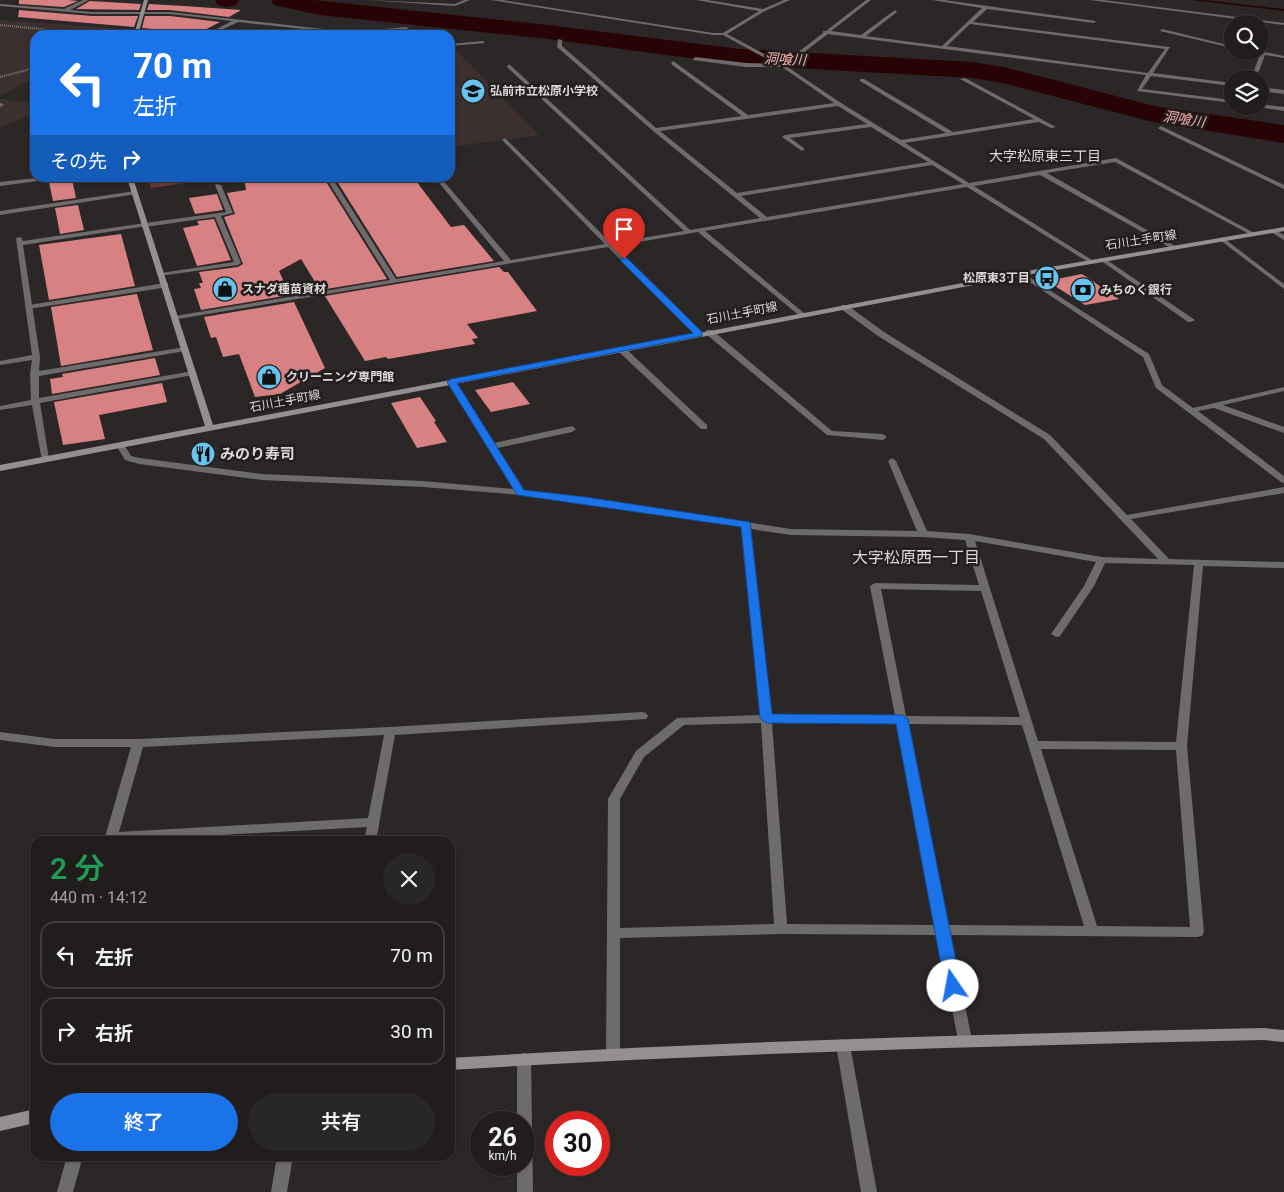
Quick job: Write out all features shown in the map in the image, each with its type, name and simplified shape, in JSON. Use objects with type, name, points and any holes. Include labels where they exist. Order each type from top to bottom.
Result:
[{"type":"main road","points":[[137,30],[146,0]]},
{"type":"main road","points":[[131,182],[210,428]]},
{"type":"main road","name":"石川土手町線","points":[[0,468],[1090,261],[1284,229]]},
{"type":"main road","points":[[455,1064],[613,1054],[965,1040],[1263,1034],[1284,1036]]},
{"type":"main road","points":[[0,1124],[30,1117]]},
{"type":"street","points":[[65,10],[87,0]]},
{"type":"street","points":[[370,0],[455,5],[468,0]]},
{"type":"street","points":[[493,0],[713,34],[724,34],[783,66],[871,125],[1090,261]]},
{"type":"street","points":[[698,0],[763,10]]},
{"type":"street","points":[[724,34],[763,10],[788,0]]},
{"type":"street","points":[[695,60],[746,65],[783,66],[869,0]]},
{"type":"street","points":[[934,0],[1062,16],[1094,22]]},
{"type":"street","points":[[1092,0],[1284,24]]},
{"type":"street","points":[[0,5],[239,19],[327,30]]},
{"type":"street","points":[[943,48],[986,7]]},
{"type":"street","points":[[862,37],[895,11]]},
{"type":"street","points":[[1057,22],[1062,16]]},
{"type":"street","points":[[218,30],[239,19]]},
{"type":"street","points":[[970,23],[1168,48],[1139,90],[1224,101]]},
{"type":"street","points":[[384,30],[406,28],[408,30]]},
{"type":"street","points":[[1048,34],[1053,28]]},
{"type":"street","points":[[1162,30],[1224,45]]},
{"type":"street","points":[[825,32],[1224,84]]},
{"type":"street","points":[[560,40],[559,46],[655,130],[766,219]]},
{"type":"street","points":[[455,45],[483,42]]},
{"type":"street","points":[[1269,54],[1284,57]]},
{"type":"street","points":[[673,63],[747,117]]},
{"type":"street","points":[[509,66],[690,232]]},
{"type":"street","points":[[963,79],[1053,128]]},
{"type":"street","points":[[862,80],[952,134]]},
{"type":"street","points":[[1269,90],[1284,92]]},
{"type":"street","points":[[655,130],[838,104]]},
{"type":"street","points":[[1269,107],[1284,109]]},
{"type":"street","points":[[899,142],[1040,120]]},
{"type":"street","points":[[802,149],[785,137],[871,125]]},
{"type":"street","points":[[1161,128],[1284,187]]},
{"type":"street","points":[[505,140],[699,334]]},
{"type":"street","points":[[175,318],[1116,160],[1253,234]]},
{"type":"street","points":[[735,195],[932,163]]},
{"type":"street","points":[[1042,173],[1173,247]]},
{"type":"street","points":[[0,184],[30,180]]},
{"type":"street","points":[[331,182],[394,281]]},
{"type":"street","points":[[441,182],[509,262]]},
{"type":"street","points":[[45,460],[36,402],[34,374],[36,357],[20,241],[230,213],[218,185]]},
{"type":"street","points":[[0,213],[135,193]]},
{"type":"street","points":[[161,275],[238,263],[217,215]]},
{"type":"street","points":[[700,230],[801,315]]},
{"type":"street","points":[[1273,231],[1284,238]]},
{"type":"street","points":[[1222,239],[1284,287]]},
{"type":"street","points":[[1102,259],[1191,320]]},
{"type":"street","points":[[1021,274],[1146,356],[1159,386],[1284,480]]},
{"type":"street","points":[[29,307],[165,285]]},
{"type":"street","points":[[844,307],[881,334],[1047,437],[1168,562]]},
{"type":"street","points":[[709,332],[830,433],[883,437]]},
{"type":"street","points":[[621,349],[704,427]]},
{"type":"street","points":[[34,374],[185,350]]},
{"type":"street","points":[[0,363],[36,357]]},
{"type":"street","points":[[0,408],[193,373]]},
{"type":"street","points":[[451,382],[521,492]]},
{"type":"street","points":[[1193,410],[1284,389]]},
{"type":"street","points":[[1213,404],[1284,430]]},
{"type":"street","points":[[492,446],[572,429]]},
{"type":"street","points":[[120,445],[128,458],[139,461],[253,476],[423,484],[521,492],[791,532],[923,534],[969,538],[1102,560],[1284,565]]},
{"type":"street","points":[[892,461],[923,534]]},
{"type":"street","points":[[1124,518],[1284,490]]},
{"type":"street","points":[[746,524],[766,718],[781,930]]},
{"type":"street","points":[[969,538],[1092,932]]},
{"type":"street","points":[[1056,634],[1089,586],[1102,560]]},
{"type":"street","points":[[614,933],[781,930],[1197,932],[1181,746],[1199,562]]},
{"type":"street","points":[[965,1040],[942,932],[875,586],[985,588]]},
{"type":"street","points":[[0,736],[55,743],[138,743],[642,716]]},
{"type":"street","points":[[613,1054],[614,799],[640,754],[681,721],[766,718],[1025,721]]},
{"type":"street","points":[[371,836],[390,730]]},
{"type":"street","points":[[111,836],[138,743]]},
{"type":"street","points":[[1033,745],[1181,746]]},
{"type":"street","points":[[129,836],[374,822]]},
{"type":"street","points":[[843,1045],[869,1192]]},
{"type":"street","points":[[524,1059],[525,1192]]},
{"type":"street","points":[[65,1192],[74,1161]]},
{"type":"street","points":[[279,1192],[284,1161]]},
{"type":"path","points":[[0,25],[51,30]]},
{"type":"path","points":[[0,77],[30,69]]},
{"type":"shaded area","points":[[0,20],[123,29],[30,30],[30,80],[0,96]]},
{"type":"shaded area","name":"弘前市立松原小学校","points":[[455,49],[539,135],[455,146]]},
{"type":"shaded area","points":[[0,99],[30,103],[30,115],[0,128]]},
{"type":"shaded area","points":[[149,182],[194,182],[151,188]]},
{"type":"building","points":[[19,0],[78,1],[64,7],[19,4]]},
{"type":"building","points":[[90,1],[141,4],[139,10],[76,9]]},
{"type":"building","points":[[149,4],[241,10],[229,17],[170,10],[147,10]]},
{"type":"building","points":[[19,10],[92,16],[138,16],[134,27],[18,17]]},
{"type":"building","points":[[145,16],[170,16],[220,22],[205,30],[142,28]]},
{"type":"building","points":[[49,182],[73,182],[76,198],[53,201]]},
{"type":"building","points":[[245,182],[326,182],[387,279],[320,290],[301,259],[279,271],[290,295],[201,310],[194,289],[201,288],[199,283],[203,283],[199,272],[238,267],[243,264],[224,217],[235,214],[227,193],[246,190]]},
{"type":"building","points":[[338,182],[417,182],[451,227],[464,225],[494,261],[397,277]]},
{"type":"building","points":[[217,194],[223,210],[195,214],[189,198]]},
{"type":"building","points":[[78,205],[84,230],[60,234],[55,208]]},
{"type":"building","points":[[214,219],[231,260],[197,266],[183,228],[199,225],[197,221]]},
{"type":"building","points":[[121,234],[135,286],[49,300],[39,245]]},
{"type":"building","points":[[499,267],[504,272],[508,272],[537,311],[467,324],[478,338],[472,339],[475,344],[388,359],[386,357],[365,361],[325,296]]},
{"type":"building","name":"みちのく銀行","points":[[1082,274],[1119,299],[1085,305],[1047,281]]},
{"type":"building","points":[[137,294],[153,350],[61,366],[51,307]]},
{"type":"building","points":[[294,302],[325,368],[280,394],[255,397],[239,354],[223,357],[216,337],[211,338],[204,317]]},
{"type":"building","points":[[155,358],[160,375],[52,394],[50,379],[63,377],[62,374]]},
{"type":"building","points":[[513,382],[530,404],[491,412],[475,390]]},
{"type":"building","points":[[162,383],[167,402],[99,415],[105,439],[63,445],[54,402]]},
{"type":"building","points":[[420,397],[447,442],[417,448],[391,403]]},
{"type":"waterway","name":"洞喰川","points":[[282,0],[319,8],[548,32],[740,57],[972,70],[1004,75],[1153,114],[1284,134]]},
{"type":"waterway","points":[[1193,0],[1284,10]]},
{"type":"place","name":"弘前市立松原小学校","points":[[473,91]]},
{"type":"place","name":"松原東3丁目","points":[[1047,278]]},
{"type":"place","name":"スナダ種苗資材","points":[[225,289]]},
{"type":"place","name":"みちのく銀行","points":[[1083,290]]},
{"type":"place","name":"クリーニング専門館","points":[[269,377]]},
{"type":"place","name":"みのり寿司","points":[[203,454]]},
{"type":"district","name":"大字松原東三丁目","points":[[1045,156]]},
{"type":"district","name":"大字松原西一丁目","points":[[916,557]]},
{"type":"route","points":[[624,259],[699,334],[451,382],[521,492],[746,524],[766,718],[902,719],[953,986]]}]
